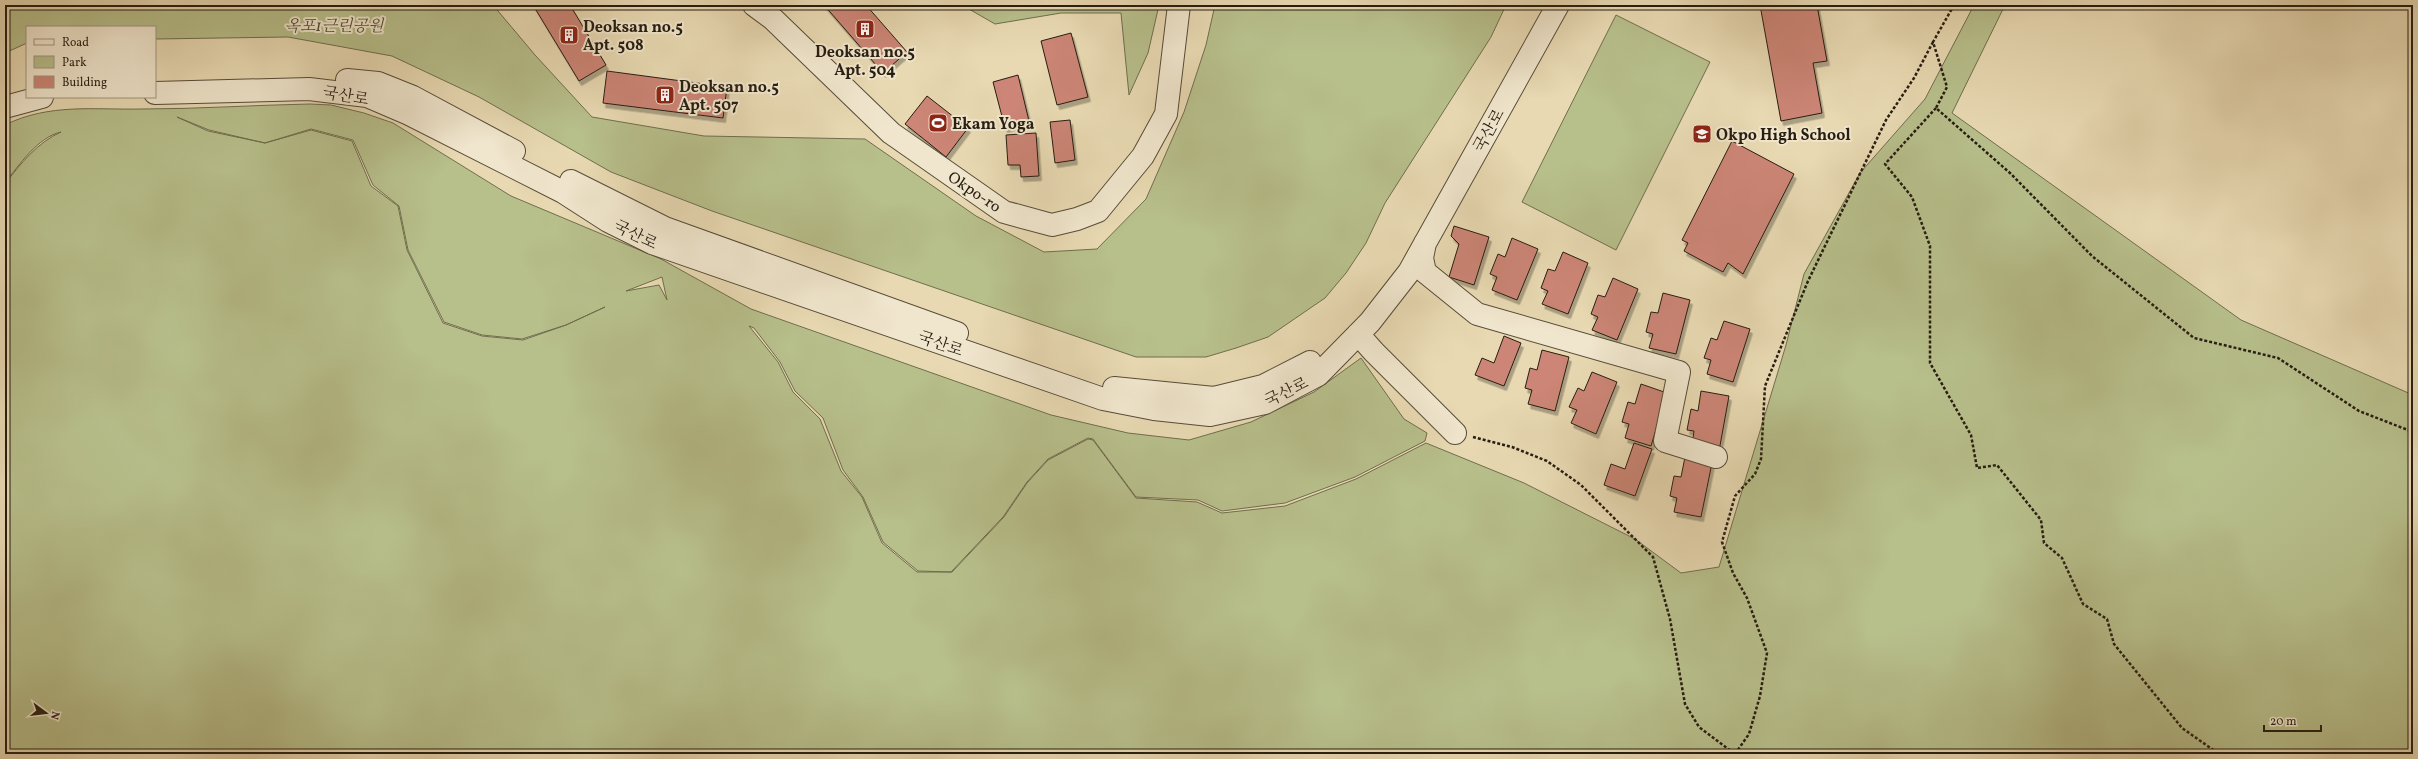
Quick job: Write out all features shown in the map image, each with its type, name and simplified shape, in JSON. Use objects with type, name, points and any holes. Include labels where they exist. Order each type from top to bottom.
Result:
[{"type":"street","name":"Okpo-ro","points":[[754,5],[773,19],[891,132],[1004,212],[1052,225],[1077,219],[1098,211],[1143,156],[1166,114],[1179,5]]},
{"type":"street","name":"국산로","points":[[156,80],[322,77],[378,84],[414,97],[610,202],[665,228],[1108,387],[1214,398],[1263,386],[1307,364],[1362,314],[1400,261],[1547,5]]},
{"type":"street","name":"국산로","points":[[156,93],[309,89],[367,96],[409,114],[563,192],[608,221],[652,244],[1103,399],[1154,409],[1210,415],[1265,403],[1318,375],[1370,322],[1401,281],[1558,5]]},
{"type":"street","points":[[5,95],[26,89]]},
{"type":"street","points":[[5,107],[38,98]]},
{"type":"street","points":[[1425,240],[1422,258],[1425,272],[1477,314],[1679,372],[1665,441],[1716,457]]},
{"type":"street","points":[[1401,281],[1415,274],[1425,272]]},
{"type":"street","points":[[1358,334],[1455,433]]},
{"type":"path","points":[[1455,433],[1512,447],[1548,461],[1581,485],[1653,557],[1670,619],[1685,704],[1699,727],[1735,754],[1749,734],[1760,696],[1767,653],[1747,598],[1733,572],[1722,542],[1735,496],[1755,474],[1761,459],[1765,386],[1808,281],[1886,120],[1914,78],[1932,42],[1954,5]]},
{"type":"path","points":[[1932,42],[1947,86],[1936,108],[1884,164],[1912,196],[1930,246],[1930,363],[1971,435],[1977,468],[1997,465],[2041,520],[2044,543],[2062,558],[2083,604],[2107,619],[2114,644],[2182,728],[2219,754]]},
{"type":"path","points":[[1936,108],[2010,173],[2092,256],[2194,338],[2278,358],[2359,411],[2413,432]]},
{"type":"green space","name":"옥포1근린공원","points":[[5,5],[493,5],[535,55],[592,117],[704,136],[865,139],[976,216],[1044,252],[1097,249],[1146,199],[1184,112],[1206,45],[1215,5],[1506,5],[1491,37],[1385,203],[1366,243],[1346,273],[1325,298],[1268,337],[1206,357],[1136,357],[712,211],[611,172],[479,97],[392,56],[288,37],[156,39],[156,26],[26,26],[26,43],[5,53]]},
{"type":"green space","points":[[962,5],[1159,5],[1148,53],[1129,95],[1121,13],[1061,13],[995,24]]},
{"type":"green space","points":[[1974,5],[2005,5],[1952,113],[2241,320],[2413,395],[2413,754],[5,754],[5,184],[23,161],[37,148],[61,132],[53,135],[37,146],[23,160],[5,183],[5,125],[38,113],[72,109],[163,109],[310,104],[331,105],[364,113],[393,123],[511,196],[661,259],[751,309],[1051,415],[1128,433],[1189,440],[1251,422],[1314,392],[1361,358],[1404,419],[1427,433],[1425,441],[1355,477],[1285,503],[1222,511],[1198,500],[1136,497],[1093,439],[1088,438],[1048,459],[1027,482],[1003,517],[951,572],[1004,517],[1027,483],[1048,460],[1088,439],[1093,440],[1136,498],[1197,502],[1222,513],[1285,506],[1356,479],[1426,443],[1524,483],[1635,539],[1681,573],[1719,567],[1786,345],[1804,274],[1860,173],[1925,99]],"holes":[[[177,117],[209,130],[265,143],[208,131]],[[311,129],[353,140],[373,185],[399,206],[408,250],[444,322],[482,335],[522,339],[566,325],[523,340],[482,336],[443,323],[407,250],[398,206],[371,186],[352,141],[311,130],[265,143]],[[662,277],[667,300],[659,285],[626,291]],[[749,326],[754,328],[780,362],[795,391],[823,418],[843,470],[863,497],[883,542],[918,571],[951,572],[917,572],[882,543],[862,497],[841,471],[820,419],[793,392],[778,362]]]},
{"type":"green space","points":[[1616,15],[1710,62],[1616,250],[1522,202]]},
{"type":"building","name":"Deoksan no.5 Apt. 508","points":[[533,5],[570,5],[606,65],[579,81]]},
{"type":"building","name":"Deoksan no.5 Apt. 504","points":[[824,5],[866,5],[907,52],[883,73]]},
{"type":"building","points":[[1760,5],[1817,5],[1827,61],[1813,63],[1822,113],[1781,121]]},
{"type":"building","points":[[1071,33],[1088,97],[1057,105],[1041,41]]},
{"type":"building","name":"Deoksan no.5 Apt. 507","points":[[607,71],[727,87],[723,118],[603,103]]},
{"type":"building","points":[[1018,75],[1029,121],[1005,128],[993,82]]},
{"type":"building","points":[[927,96],[968,128],[946,157],[905,124]]},
{"type":"building","points":[[1070,120],[1075,160],[1055,163],[1050,122]]},
{"type":"building","points":[[1036,133],[1039,176],[1021,177],[1020,165],[1008,165],[1006,135]]},
{"type":"building","points":[[1732,141],[1794,174],[1743,274],[1728,263],[1723,272],[1684,251],[1688,243],[1682,240]]},
{"type":"building","points":[[1454,226],[1489,237],[1474,285],[1449,277],[1459,244],[1451,236]]},
{"type":"building","points":[[1512,238],[1538,249],[1517,300],[1492,290],[1497,277],[1490,274],[1498,254],[1505,257]]},
{"type":"building","points":[[1563,252],[1588,263],[1568,314],[1542,304],[1548,291],[1541,288],[1548,269],[1555,271]]},
{"type":"building","points":[[1613,278],[1638,289],[1617,340],[1592,330],[1598,317],[1591,314],[1598,295],[1605,297]]},
{"type":"building","points":[[1663,293],[1690,300],[1676,354],[1649,348],[1653,334],[1646,332],[1651,312],[1658,313]]},
{"type":"building","points":[[1724,321],[1750,329],[1733,382],[1707,374],[1711,360],[1704,358],[1711,338],[1717,340]]},
{"type":"building","points":[[1504,336],[1521,343],[1504,386],[1475,375],[1482,358],[1494,363]]},
{"type":"building","points":[[1542,350],[1569,357],[1555,411],[1528,404],[1532,390],[1525,388],[1530,368],[1537,370]]},
{"type":"building","points":[[1592,372],[1617,382],[1596,434],[1571,423],[1577,410],[1569,407],[1578,388],[1584,391]]},
{"type":"building","points":[[1641,384],[1667,393],[1651,446],[1625,438],[1629,424],[1622,422],[1628,402],[1635,404]]},
{"type":"building","points":[[1701,391],[1729,396],[1719,451],[1692,446],[1694,431],[1687,430],[1691,409],[1698,411]]},
{"type":"building","points":[[1634,443],[1652,449],[1635,496],[1604,485],[1611,464],[1625,469]]},
{"type":"building","points":[[1685,457],[1712,463],[1701,517],[1674,512],[1677,498],[1670,496],[1674,476],[1681,477]]},
{"type":"place","name":"Deoksan no.5 Apt. 504","points":[[865,29]]},
{"type":"place","name":"Deoksan no.5 Apt. 508","points":[[569,35]]},
{"type":"place","name":"Deoksan no.5 Apt. 507","points":[[665,95]]},
{"type":"place","name":"Ekam Yoga","points":[[938,123]]},
{"type":"place","name":"Okpo High School","points":[[1702,134]]}]
